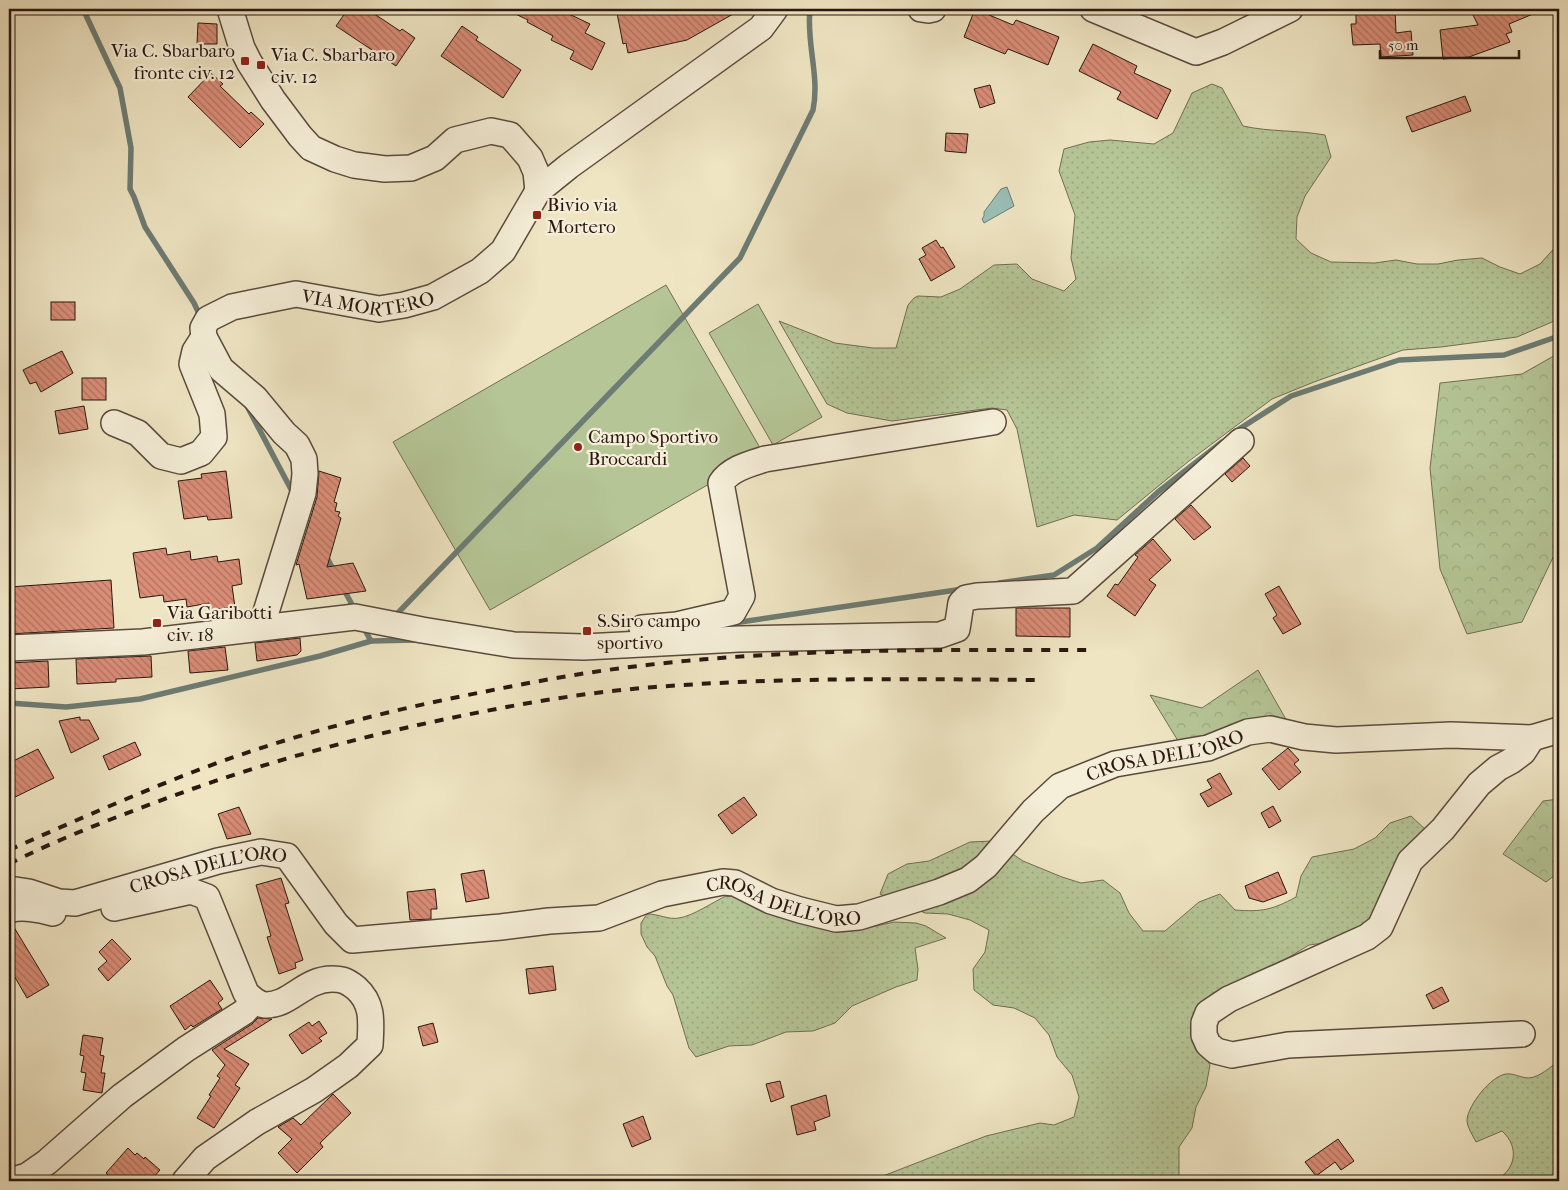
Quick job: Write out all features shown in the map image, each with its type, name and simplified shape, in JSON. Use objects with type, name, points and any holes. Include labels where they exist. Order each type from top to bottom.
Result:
[{"type":"street","points":[[230,9],[242,48],[249,62],[273,100],[311,148],[354,165],[385,169],[411,168],[434,158],[455,140],[491,131],[510,135],[530,158],[536,172],[538,191]]},
{"type":"street","name":"VIA MORTERO","points":[[204,337],[203,328],[208,319],[232,307],[296,294],[379,309],[404,305],[433,296],[480,271],[503,251],[538,191],[569,166],[761,28],[775,9]]},
{"type":"street","points":[[1093,9],[1196,52],[1223,42],[1290,9]]},
{"type":"street","points":[[114,423],[138,433],[161,456],[181,461],[202,454],[214,436],[212,414],[192,364],[195,351],[204,337],[221,369],[254,398],[297,445],[304,458],[304,493],[262,628]]},
{"type":"street","points":[[584,647],[609,631],[677,625],[733,612],[742,596],[721,484],[726,476],[744,466],[765,459],[993,422]]},
{"type":"street","points":[[9,648],[144,642],[355,617],[422,630],[514,644],[584,647],[739,639],[940,635],[957,629],[961,604],[966,598],[1073,591],[1241,441]]},
{"type":"street","name":"CROSA DELL'ORO","points":[[9,889],[29,892],[59,902],[75,903],[218,861],[262,852],[287,856],[336,924],[352,940],[599,918],[662,894],[723,882],[735,883],[771,901],[800,910],[836,918],[859,917],[939,892],[968,880],[986,866],[1033,811],[1060,786],[1115,764],[1208,748],[1248,732],[1270,729],[1304,737],[1336,740],[1451,734],[1532,738],[1559,730]]},
{"type":"street","points":[[1522,1034],[1288,1045],[1232,1055],[1216,1051],[1208,1044],[1204,1035],[1204,1023],[1208,1013],[1229,999],[1367,937],[1380,926],[1410,861],[1443,829],[1479,784],[1498,768],[1511,762],[1523,752],[1532,738]]},
{"type":"street","points":[[9,910],[14,908],[43,910],[68,917],[90,915],[128,904],[191,891],[207,897],[246,993],[254,1001],[265,1004],[285,1000],[302,988],[322,979],[346,980],[363,994],[372,1015],[370,1045],[348,1066],[314,1090],[257,1122],[205,1158],[185,1181]]},
{"type":"street","points":[[9,1181],[27,1176],[47,1162],[122,1096],[186,1049],[244,1012],[254,1001]]},
{"type":"green space","points":[[1212,84],[1222,88],[1243,126],[1325,135],[1331,157],[1305,196],[1297,217],[1296,239],[1311,253],[1331,262],[1375,263],[1396,260],[1417,264],[1438,264],[1482,258],[1520,274],[1540,264],[1559,243],[1559,319],[1517,337],[1403,350],[1272,399],[1189,461],[1117,520],[1074,515],[1037,527],[1017,429],[1007,410],[992,408],[892,421],[847,413],[827,404],[779,321],[835,343],[873,348],[896,348],[908,305],[914,298],[918,296],[941,297],[960,289],[994,265],[1017,264],[1032,279],[1064,291],[1076,279],[1071,258],[1075,215],[1059,171],[1064,149],[1089,142],[1110,140],[1154,144],[1173,133],[1192,93]]},
{"type":"green space","name":"Campo Sportivo Broccardi","points":[[666,285],[763,453],[490,610],[393,442]]},
{"type":"green space","points":[[758,304],[822,417],[773,445],[709,333]]},
{"type":"green space","points":[[1559,353],[1559,545],[1522,622],[1467,634],[1440,569],[1430,468],[1440,383],[1522,374]]},
{"type":"green space","points":[[1258,670],[1292,730],[1183,749],[1150,695],[1202,708]]},
{"type":"green space","points":[[1559,799],[1559,872],[1546,882],[1503,854],[1543,801]]},
{"type":"green space","points":[[1411,816],[1427,831],[1379,901],[1368,921],[1354,939],[1309,945],[1203,1010],[1190,1028],[1199,1048],[1210,1065],[1206,1087],[1196,1107],[1192,1128],[1179,1147],[1179,1181],[870,1181],[986,1136],[1040,1123],[1054,1125],[1074,1117],[1079,1097],[1072,1075],[1057,1057],[1049,1035],[1035,1018],[1014,1008],[993,1005],[974,990],[973,969],[985,952],[989,930],[970,920],[948,914],[925,913],[880,894],[888,874],[907,864],[929,861],[970,842],[993,841],[1023,861],[1062,877],[1081,883],[1103,880],[1120,893],[1129,913],[1143,931],[1165,931],[1199,902],[1220,894],[1235,910],[1253,911],[1267,909],[1288,901],[1296,897],[1301,876],[1312,857],[1354,849],[1375,838],[1390,823]]},
{"type":"green space","points":[[726,896],[738,897],[757,909],[841,930],[863,929],[894,922],[916,923],[926,926],[946,938],[915,948],[918,969],[917,980],[852,1006],[835,1023],[813,1031],[786,1032],[752,1045],[729,1046],[696,1057],[689,1048],[673,995],[667,986],[655,956],[647,947],[641,934],[641,923],[647,914],[671,918],[685,917]]},
{"type":"green space","points":[[1559,1061],[1559,1181],[1494,1181],[1501,1177],[1511,1165],[1513,1151],[1511,1144],[1508,1137],[1502,1131],[1476,1142],[1467,1123],[1471,1107],[1487,1085],[1500,1076],[1509,1074],[1526,1078],[1533,1077],[1541,1074]]},
{"type":"water","points":[[1007,187],[1014,206],[984,223],[982,219],[984,212],[1001,189]]},
{"type":"building","points":[[348,9],[367,9],[400,31],[402,29],[415,38],[396,66],[336,26]]},
{"type":"building","points":[[505,9],[569,9],[567,13],[590,24],[585,33],[605,43],[592,70],[570,59],[574,51],[551,40],[553,36],[527,22],[528,20]]},
{"type":"building","points":[[637,9],[742,9],[687,40],[628,53],[626,43],[623,44],[617,13]]},
{"type":"building","points":[[975,9],[1013,25],[1016,20],[1059,37],[1048,65],[1008,49],[1005,54],[964,37]]},
{"type":"building","points":[[1395,9],[1396,33],[1411,31],[1413,55],[1381,57],[1380,44],[1353,45],[1351,24],[1356,24],[1356,12]]},
{"type":"building","points":[[1488,9],[1545,9],[1509,24],[1512,32],[1506,34],[1510,42],[1469,57],[1443,59],[1440,30],[1478,25],[1473,15]]},
{"type":"building","points":[[198,23],[217,24],[217,44],[197,44]]},
{"type":"building","points":[[462,26],[478,37],[476,40],[521,70],[503,98],[441,56]]},
{"type":"building","points":[[1093,44],[1137,66],[1134,73],[1171,90],[1157,119],[1117,99],[1121,92],[1079,71]]},
{"type":"building","points":[[211,73],[223,84],[220,86],[249,114],[251,112],[264,124],[240,148],[188,97]]},
{"type":"building","points":[[990,85],[995,103],[980,108],[974,89]]},
{"type":"building","points":[[1465,96],[1471,111],[1412,132],[1406,117]]},
{"type":"building","points":[[946,133],[968,134],[966,153],[945,151]]},
{"type":"building","points":[[936,240],[941,248],[943,247],[955,267],[931,281],[919,259],[926,255],[922,248]]},
{"type":"building","points":[[51,302],[75,302],[75,320],[51,320]]},
{"type":"building","points":[[62,351],[73,373],[41,392],[36,382],[30,384],[23,370]]},
{"type":"building","points":[[82,378],[106,378],[106,400],[82,400]]},
{"type":"building","points":[[84,406],[88,429],[59,434],[55,411]]},
{"type":"building","points":[[1243,458],[1250,466],[1232,482],[1225,474]]},
{"type":"building","points":[[226,471],[232,518],[208,520],[207,516],[184,519],[178,481],[202,478],[201,474]]},
{"type":"building","points":[[319,471],[341,478],[334,502],[337,503],[335,511],[340,512],[338,516],[341,518],[327,567],[353,563],[366,591],[307,599],[299,564],[296,565],[317,497]]},
{"type":"building","points":[[1191,505],[1211,527],[1194,540],[1175,519]]},
{"type":"building","points":[[1153,539],[1171,560],[1149,580],[1156,585],[1135,616],[1107,596],[1115,584],[1118,585],[1138,557],[1135,555]]},
{"type":"building","points":[[166,548],[167,555],[190,551],[191,560],[217,556],[218,562],[239,559],[242,584],[232,586],[235,607],[210,610],[209,603],[187,607],[186,599],[164,602],[163,595],[140,598],[133,553]]},
{"type":"building","points":[[111,580],[114,628],[9,634],[9,587]]},
{"type":"building","points":[[1279,586],[1301,624],[1283,634],[1273,618],[1277,615],[1265,594]]},
{"type":"building","points":[[1016,608],[1070,608],[1070,637],[1016,636]]},
{"type":"building","points":[[300,638],[301,651],[297,655],[257,661],[255,643]]},
{"type":"building","points":[[225,647],[228,670],[190,673],[188,651]]},
{"type":"building","points":[[151,656],[152,677],[116,679],[116,682],[77,684],[76,659]]},
{"type":"building","points":[[48,661],[49,687],[9,689],[9,663]]},
{"type":"building","points":[[80,717],[80,720],[89,720],[99,739],[71,753],[59,721]]},
{"type":"building","points":[[135,742],[141,755],[109,770],[103,756]]},
{"type":"building","points":[[1288,748],[1299,760],[1294,764],[1301,772],[1279,790],[1262,769]]},
{"type":"building","points":[[38,749],[54,778],[9,800],[9,763]]},
{"type":"building","points":[[1220,773],[1232,794],[1208,807],[1200,794],[1212,788],[1207,780]]},
{"type":"building","points":[[744,797],[757,815],[732,834],[718,815]]},
{"type":"building","points":[[1273,806],[1281,821],[1269,828],[1261,813]]},
{"type":"building","points":[[239,807],[251,834],[227,839],[218,814]]},
{"type":"building","points":[[484,870],[489,898],[466,902],[461,874]]},
{"type":"building","points":[[1278,872],[1287,893],[1263,902],[1249,898],[1245,886]]},
{"type":"building","points":[[281,878],[289,903],[285,904],[303,960],[295,963],[296,968],[279,974],[267,937],[271,936],[256,885]]},
{"type":"building","points":[[435,889],[437,909],[431,909],[431,919],[410,920],[407,892]]},
{"type":"building","points":[[9,924],[12,924],[49,985],[27,998],[9,967]]},
{"type":"building","points":[[112,939],[131,959],[108,981],[98,969],[107,961],[99,952]]},
{"type":"building","points":[[553,966],[556,990],[529,994],[526,969]]},
{"type":"building","points":[[210,980],[223,999],[218,1003],[222,1009],[185,1030],[170,1006]]},
{"type":"building","points":[[1442,987],[1449,1001],[1433,1009],[1426,995]]},
{"type":"building","points":[[258,1018],[272,1019],[224,1049],[249,1064],[235,1085],[240,1088],[214,1128],[197,1118],[211,1096],[209,1095],[220,1078],[217,1076],[225,1065],[212,1050]]},
{"type":"building","points":[[319,1021],[327,1033],[319,1038],[322,1041],[302,1054],[289,1035],[309,1022],[312,1026]]},
{"type":"building","points":[[433,1023],[438,1042],[423,1046],[418,1027]]},
{"type":"building","points":[[83,1035],[103,1038],[100,1055],[104,1056],[101,1073],[105,1073],[102,1093],[83,1090],[86,1073],[81,1072],[84,1056],[80,1055]]},
{"type":"building","points":[[780,1081],[784,1097],[771,1102],[766,1084]]},
{"type":"building","points":[[333,1094],[351,1113],[320,1143],[323,1147],[297,1173],[278,1153],[292,1139],[278,1127],[293,1118],[301,1125]]},
{"type":"building","points":[[826,1095],[830,1116],[814,1122],[816,1130],[797,1135],[791,1106]]},
{"type":"building","points":[[643,1116],[651,1139],[632,1147],[623,1124]]},
{"type":"building","points":[[1338,1139],[1354,1161],[1341,1170],[1335,1162],[1316,1176],[1305,1162]]},
{"type":"building","points":[[128,1148],[135,1155],[137,1153],[144,1159],[145,1157],[160,1170],[150,1181],[102,1181],[108,1175],[106,1173]]},
{"type":"waterway","points":[[83,9],[120,88],[131,148],[130,189],[145,227],[194,303],[201,318]]},
{"type":"waterway","points":[[393,618],[740,258],[813,110],[815,85],[809,22],[810,9]]},
{"type":"waterway","points":[[1233,433],[1291,396],[1399,360],[1504,355],[1559,336]]},
{"type":"waterway","points":[[247,406],[294,495]]},
{"type":"waterway","points":[[999,583],[1054,575],[1097,548],[1158,492],[1222,442]]},
{"type":"waterway","points":[[325,554],[335,573]]},
{"type":"waterway","points":[[343,588],[355,610]]},
{"type":"waterway","points":[[734,623],[963,589]]},
{"type":"waterway","points":[[362,625],[371,641]]},
{"type":"waterway","points":[[9,703],[66,707],[140,699],[320,656],[371,641],[416,640]]},
{"type":"railway","points":[[9,850],[170,781],[264,747],[373,716],[524,684],[626,667],[757,655],[867,651],[1087,650]]},
{"type":"railway","points":[[9,864],[48,845],[109,820],[239,773],[309,752],[380,734],[527,703],[629,689],[703,684],[846,679],[1037,680]]},
{"type":"place","name":"Via C. Sbarbaro fronte civ. 12","points":[[245,61]]},
{"type":"place","name":"Via C. Sbarbaro civ. 12","points":[[261,65]]},
{"type":"place","name":"Bivio via Mortero","points":[[537,215]]},
{"type":"place","name":"Campo Sportivo Broccardi","points":[[578,447]]},
{"type":"place","name":"Via Garibotti civ. 18","points":[[157,623]]},
{"type":"place","name":"S.Siro campo sportivo","points":[[587,631]]}]
